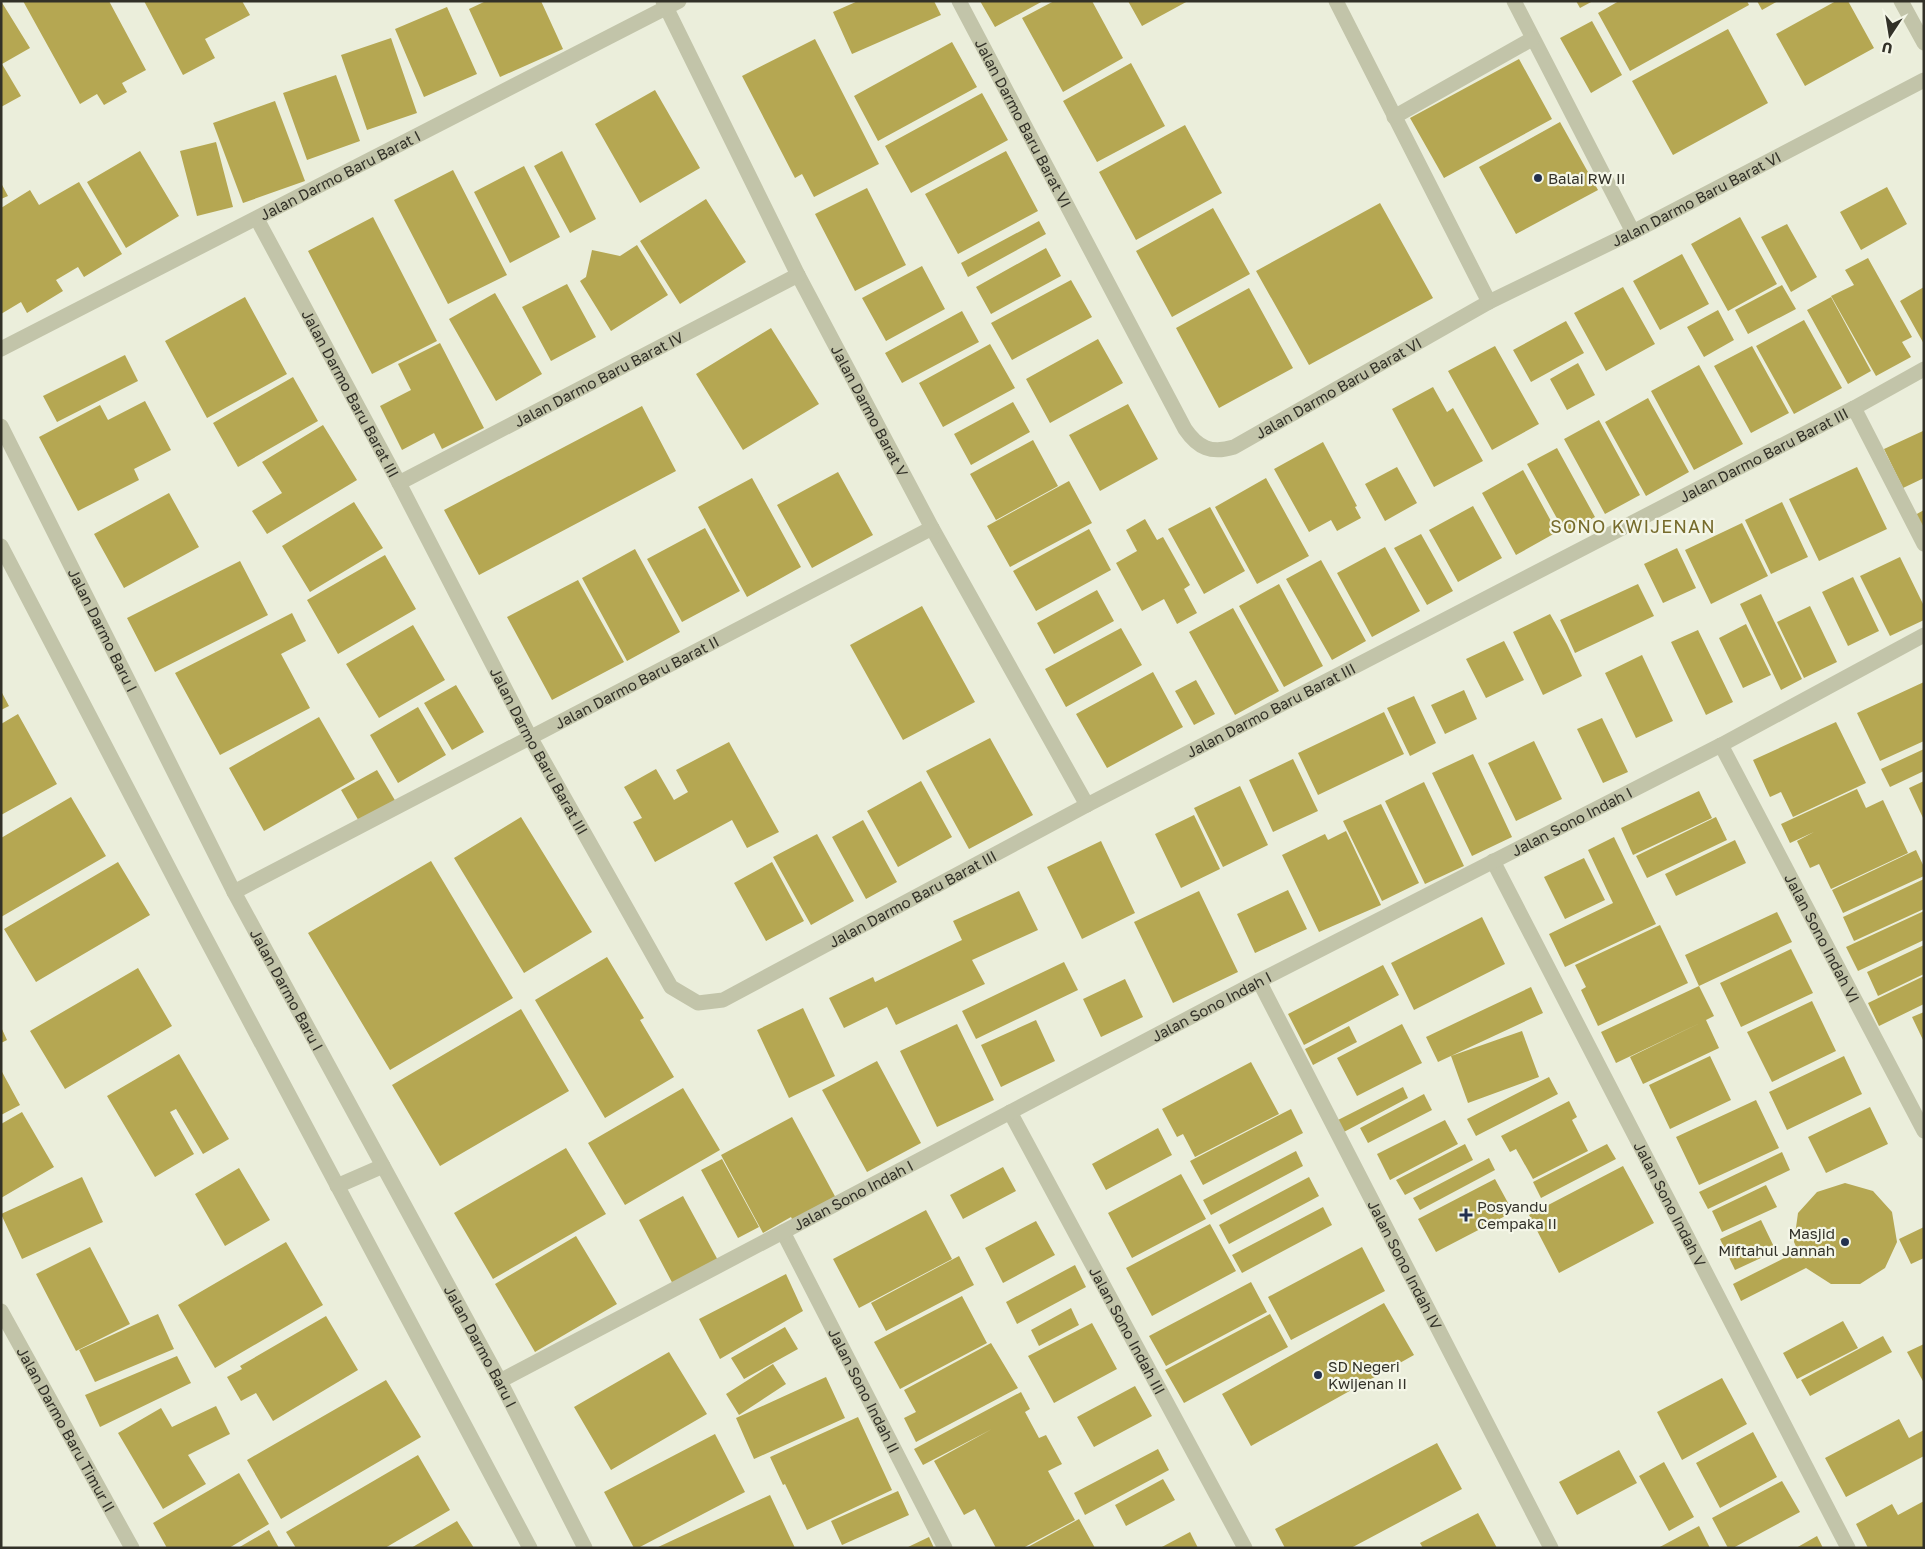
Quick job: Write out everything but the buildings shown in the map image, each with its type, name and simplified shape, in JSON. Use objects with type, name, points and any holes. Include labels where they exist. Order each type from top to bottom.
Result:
[{"type":"street","name":"Jalan Darmo Baru Barat VI","points":[[959,1],[1185,429],[1191,438],[1199,444],[1220,452],[1234,447],[1489,302],[1633,232],[1924,80]]},
{"type":"street","points":[[1336,1],[1489,302]]},
{"type":"street","points":[[1514,1],[1633,232]]},
{"type":"street","points":[[1901,1],[1924,43]]},
{"type":"street","name":"Jalan Darmo Baru Barat I","points":[[1,349],[257,219],[669,3]]},
{"type":"street","name":"Jalan Darmo Barat V","points":[[669,3],[798,274],[932,528],[1086,805]]},
{"type":"street","points":[[1394,117],[1532,39]]},
{"type":"street","name":"Jalan Darmo Baru Barat III","points":[[257,219],[399,483],[530,737],[672,987],[698,1003],[723,1000],[1086,805],[1854,408],[1924,369]]},
{"type":"street","name":"Jalan Darmo Baru Barat IV","points":[[399,483],[798,274]]},
{"type":"street","points":[[1854,408],[1924,544]]},
{"type":"street","name":"Jalan Darmo Baru I","points":[[1,426],[234,892],[500,1381],[585,1548]]},
{"type":"street","name":"Jalan Darmo Baru Barat II","points":[[234,892],[932,528]]},
{"type":"street","points":[[1,546],[197,922],[530,1548]]},
{"type":"street","name":"Jalan Sono Indah I","points":[[500,1381],[1259,981],[1721,745],[1924,635]]},
{"type":"street","name":"Jalan Sono Indah VI","points":[[1721,745],[1924,1131]]},
{"type":"street","name":"Jalan Sono Indah V","points":[[1492,861],[1848,1548]]},
{"type":"street","name":"Jalan Sono Indah IV","points":[[1259,981],[1551,1548]]},
{"type":"street","name":"Jalan Sono Indah III","points":[[1010,1112],[1245,1548]]},
{"type":"street","points":[[337,1186],[383,1166]]},
{"type":"street","name":"Jalan Sono Indah II","points":[[783,1232],[945,1548]]},
{"type":"street","name":"Jalan Darmo Baru Timur II","points":[[1,1311],[132,1548]]},
{"type":"place","name":"Balai RW II","points":[[1538,178]]},
{"type":"place","name":"Posyandu Cempaka II","points":[[1466,1215]]},
{"type":"place","name":"Masjid Miftahul Jannah","points":[[1845,1242]]},
{"type":"place","name":"SD Negeri Kwijenan II","points":[[1318,1375]]},
{"type":"district","name":"SONO KWIJENAN","points":[[1633,526]]}]
